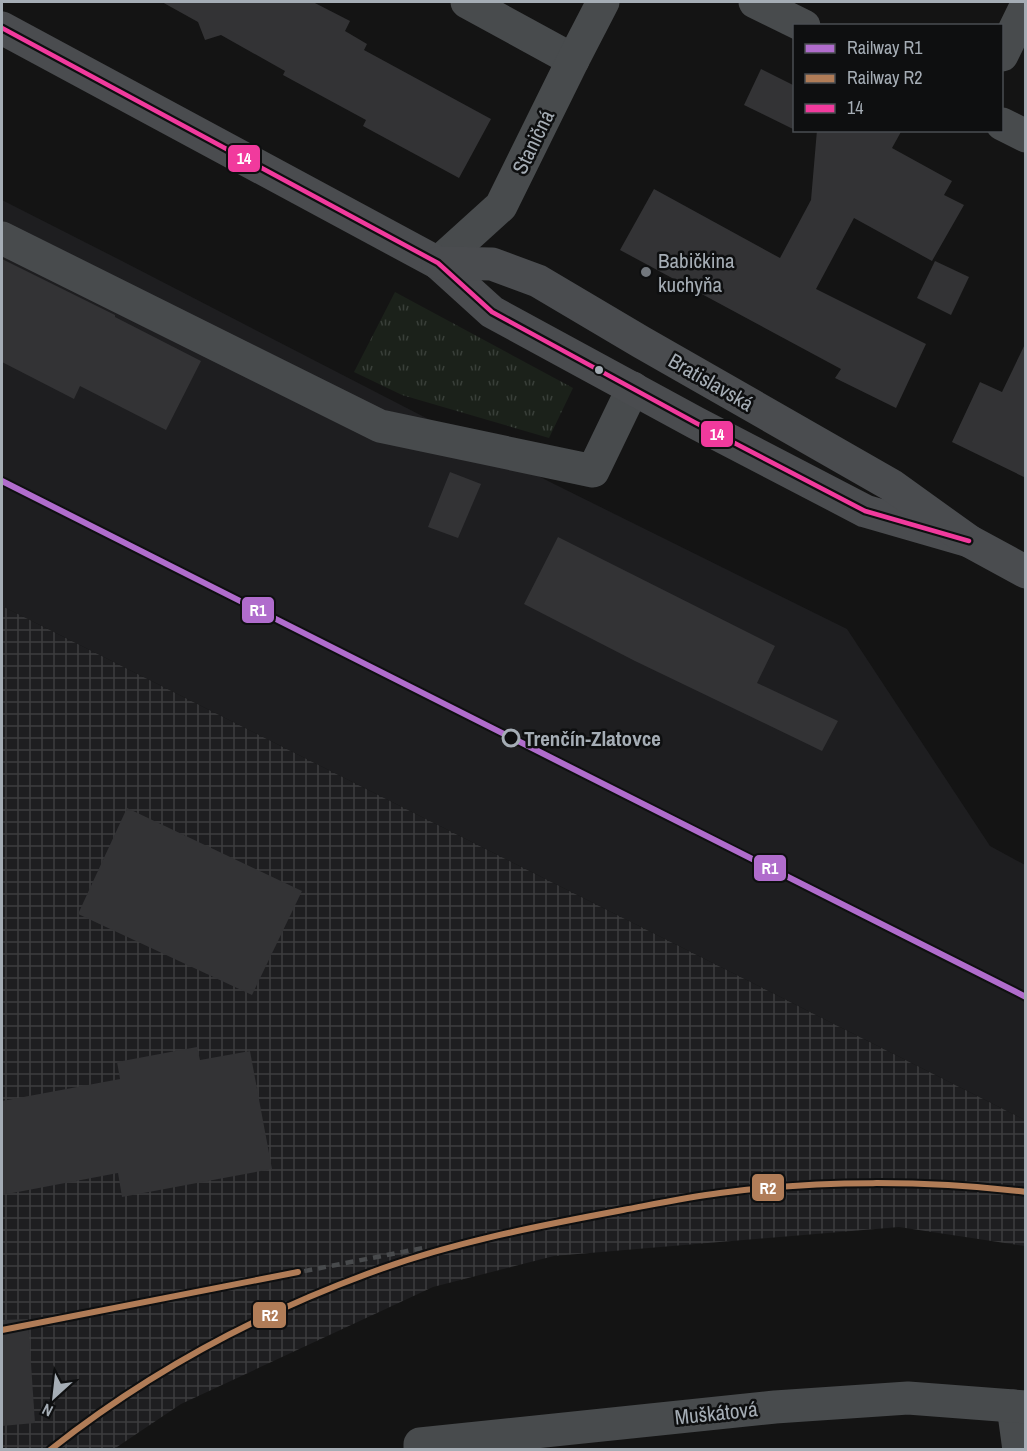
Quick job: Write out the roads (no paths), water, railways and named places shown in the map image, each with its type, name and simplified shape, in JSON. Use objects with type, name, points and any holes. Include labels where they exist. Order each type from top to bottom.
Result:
[{"type":"main road","name":"Bratislavská","points":[[2,28],[438,263],[492,312],[633,388],[865,511],[969,541]]},
{"type":"main road","name":"Bratislavská","points":[[438,263],[492,264],[538,281],[891,485],[969,541],[1026,572]]},
{"type":"street","points":[[467,2],[573,60]]},
{"type":"street","name":"Staničná","points":[[438,263],[501,206],[603,2]]},
{"type":"street","points":[[755,2],[800,24]]},
{"type":"street","points":[[1003,53],[1026,6]]},
{"type":"street","points":[[1003,124],[1026,136]]},
{"type":"street","points":[[2,238],[380,426],[593,471],[633,388]]},
{"type":"street","name":"Muškátová","points":[[420,1447],[776,1407],[908,1398],[1019,1406],[1018,1449]]},
{"type":"railway","points":[[50,1450],[162,1372],[242,1328],[367,1274],[461,1244],[659,1203],[757,1189],[873,1183],[951,1185],[1026,1192]]},
{"type":"railway","points":[[2,1330],[428,1247]]},
{"type":"rail line","name":"R1","points":[[2,481],[1026,997]]},
{"type":"rail line","name":"R2","points":[[50,1450],[162,1372],[242,1328],[367,1274],[461,1244],[659,1203],[757,1189],[873,1183],[951,1185],[1026,1192]]},
{"type":"rail line","name":"R2","points":[[2,1330],[298,1272]]},
{"type":"place","name":"Babičkina kuchyňa","points":[[646,272]]},
{"type":"place","name":"Trenčín-Zlatovce","points":[[511,738]]}]
